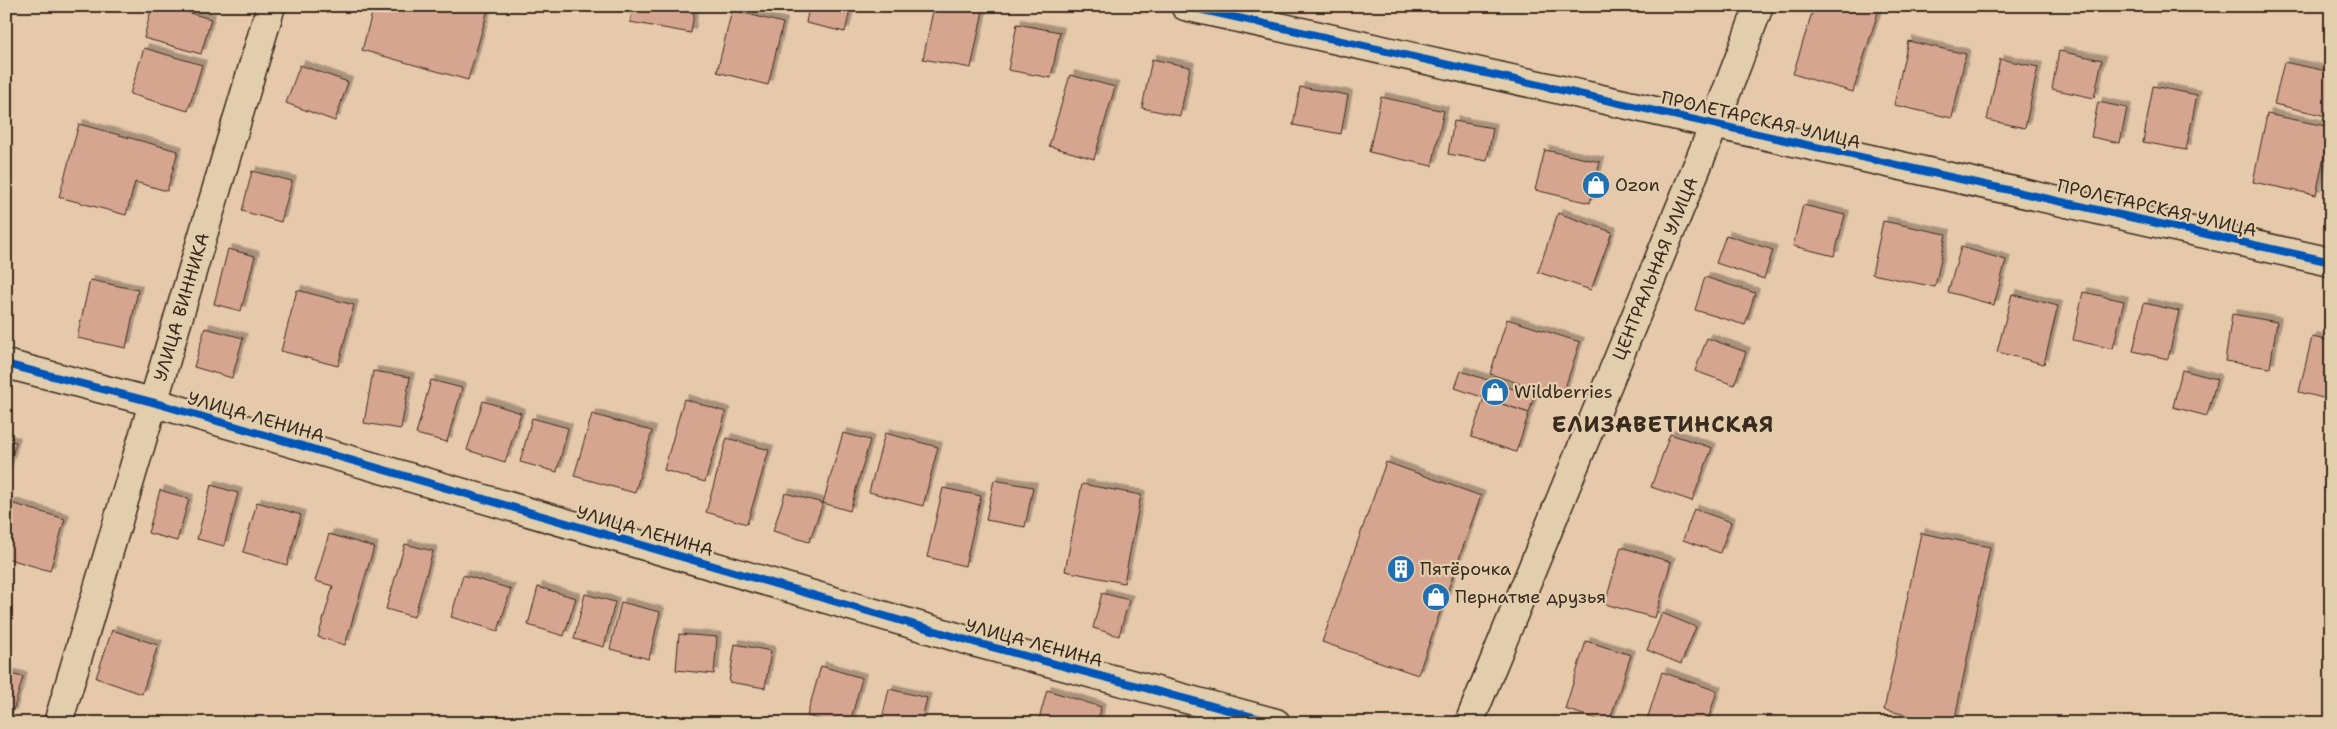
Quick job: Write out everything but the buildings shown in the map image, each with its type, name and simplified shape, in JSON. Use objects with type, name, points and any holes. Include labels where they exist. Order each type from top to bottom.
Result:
[{"type":"street","name":"УЛИЦА ВИННИКА","points":[[58,723],[271,6]]},
{"type":"street","name":"ПРОЛЕТАРСКАЯ УЛИЦА","points":[[1185,6],[2331,262]]},
{"type":"street","name":"ЦЕНТРАЛЬНАЯ УЛИЦА","points":[[1469,723],[1714,125],[1759,6]]},
{"type":"street","name":"УЛИЦА ЛЕНИНА","points":[[6,364],[152,402],[977,644],[1276,723]]},
{"type":"cycle path","points":[[1185,6],[2331,262]]},
{"type":"cycle path","points":[[6,364],[152,402],[977,643],[1276,723]]},
{"type":"place","name":"Ozon","points":[[1596,185]]},
{"type":"place","name":"Wildberries","points":[[1495,392]]},
{"type":"place","name":"Пятёрочка","points":[[1401,569]]},
{"type":"place","name":"Пернатые друзья","points":[[1436,597]]},
{"type":"district","name":"ЕЛИЗАВЕТИНСКАЯ","points":[[1663,424]]}]
